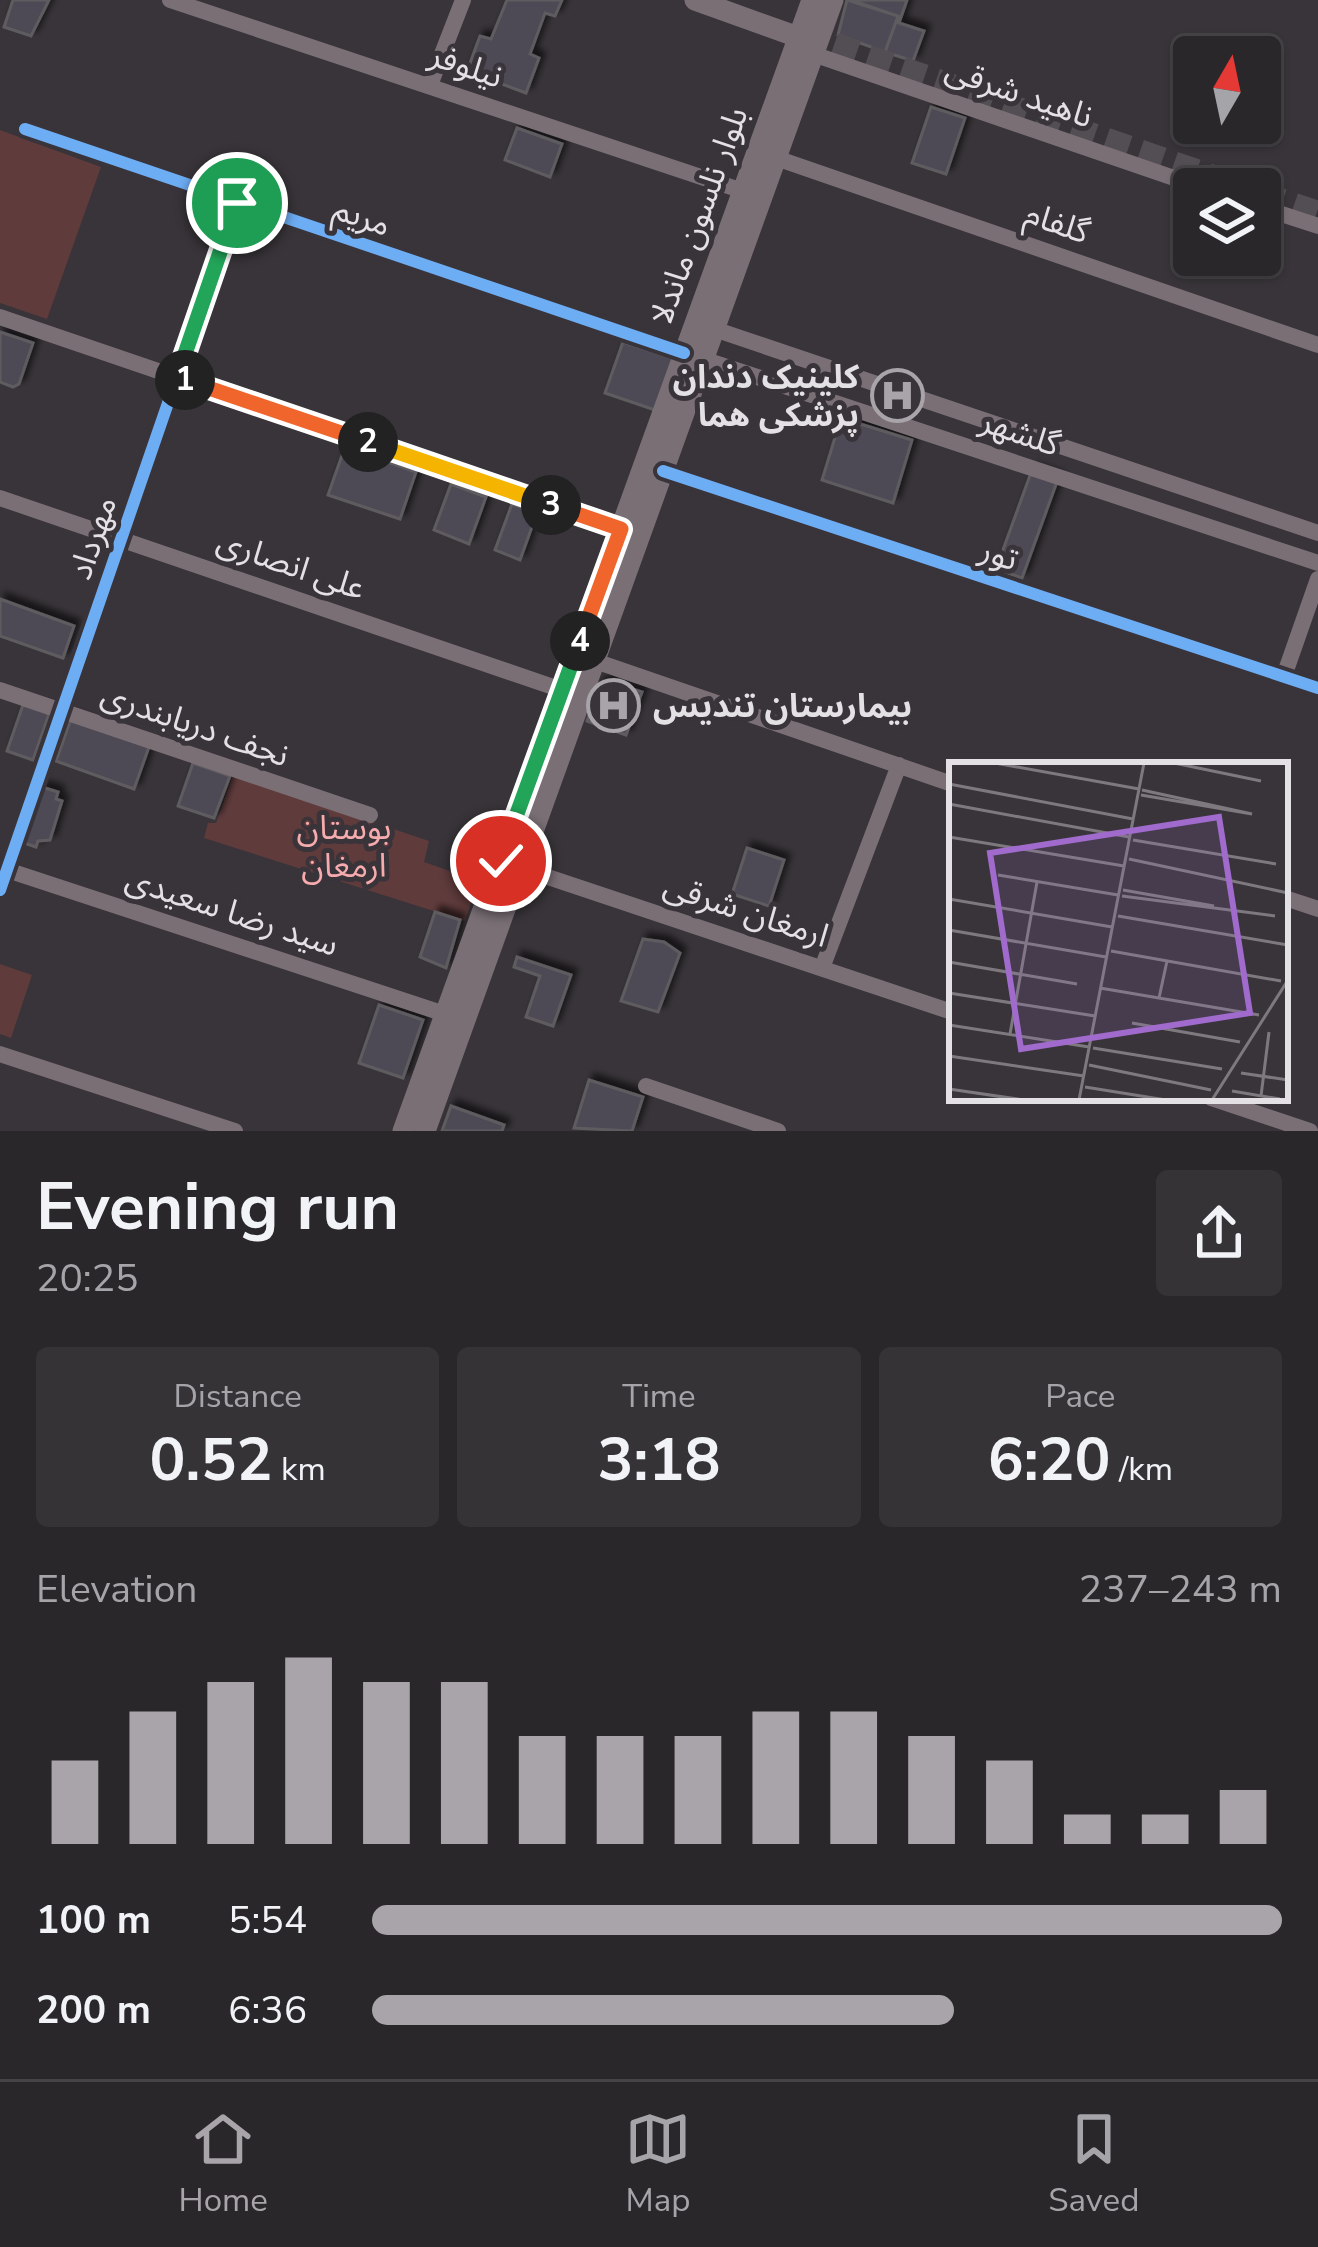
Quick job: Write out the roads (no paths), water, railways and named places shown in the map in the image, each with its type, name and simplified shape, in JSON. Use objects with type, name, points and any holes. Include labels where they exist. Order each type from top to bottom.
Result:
[{"type":"main road","points":[[695,0],[806,45]]},
{"type":"main road","name":"بلوار نلسون ماندلا","points":[[425,1131],[562,690],[621,529],[694,356],[714,329],[776,158],[806,45],[812,0]]},
{"type":"main road","name":"بلوار نلسون ماندلا","points":[[403,1131],[446,1014],[595,661],[663,471],[742,191],[806,45],[833,0]]},
{"type":"street","name":"نیلوفر","points":[[170,0],[742,191]]},
{"type":"street","points":[[430,86],[464,0]]},
{"type":"street","name":"ناهید شرقی","points":[[806,45],[1173,177]]},
{"type":"street","name":"مریم","points":[[25,129],[694,356]]},
{"type":"street","name":"گلفام","points":[[776,158],[1318,345]]},
{"type":"street","name":"مهرداد","points":[[0,890],[3,869],[237,203]]},
{"type":"street","points":[[1281,214],[1318,226]]},
{"type":"street","points":[[0,317],[621,529]]},
{"type":"street","name":"گلشهر","points":[[714,329],[1318,534]]},
{"type":"street","name":"گلشهر","points":[[694,356],[1314,562]]},
{"type":"street","points":[[908,427],[917,398]]},
{"type":"street","name":"تور","points":[[663,471],[1318,688]]},
{"type":"street","points":[[1142,505],[1152,477]]},
{"type":"street","name":"علی انصاری","points":[[0,498],[562,690]]},
{"type":"street","points":[[1314,562],[1318,534]]},
{"type":"street","points":[[1284,676],[1318,579]]},
{"type":"street","points":[[595,661],[949,783]]},
{"type":"street","name":"نجف دریابندری","points":[[0,689],[370,815]]},
{"type":"street","points":[[823,968],[898,765]]},
{"type":"street","name":"ارمغان شرقی","points":[[511,864],[949,1011]]},
{"type":"street","name":"سید رضا سعیدی","points":[[3,869],[446,1014]]},
{"type":"street","points":[[1288,899],[1318,909]]},
{"type":"street","points":[[0,1054],[235,1131]]},
{"type":"street","points":[[646,1086],[778,1131]]},
{"type":"street","points":[[1220,1101],[1310,1131]]},
{"type":"tunnel","points":[[800,33],[1188,168]]},
{"type":"tunnel","points":[[1281,200],[1318,213]]},
{"type":"place","name":"کلینیک دندان پزشکی هما","points":[[898,396]]},
{"type":"place","name":"بیمارستان تندیس","points":[[614,706]]},
{"type":"park label","name":"بوستان ارمغان","points":[[344,847]]}]
